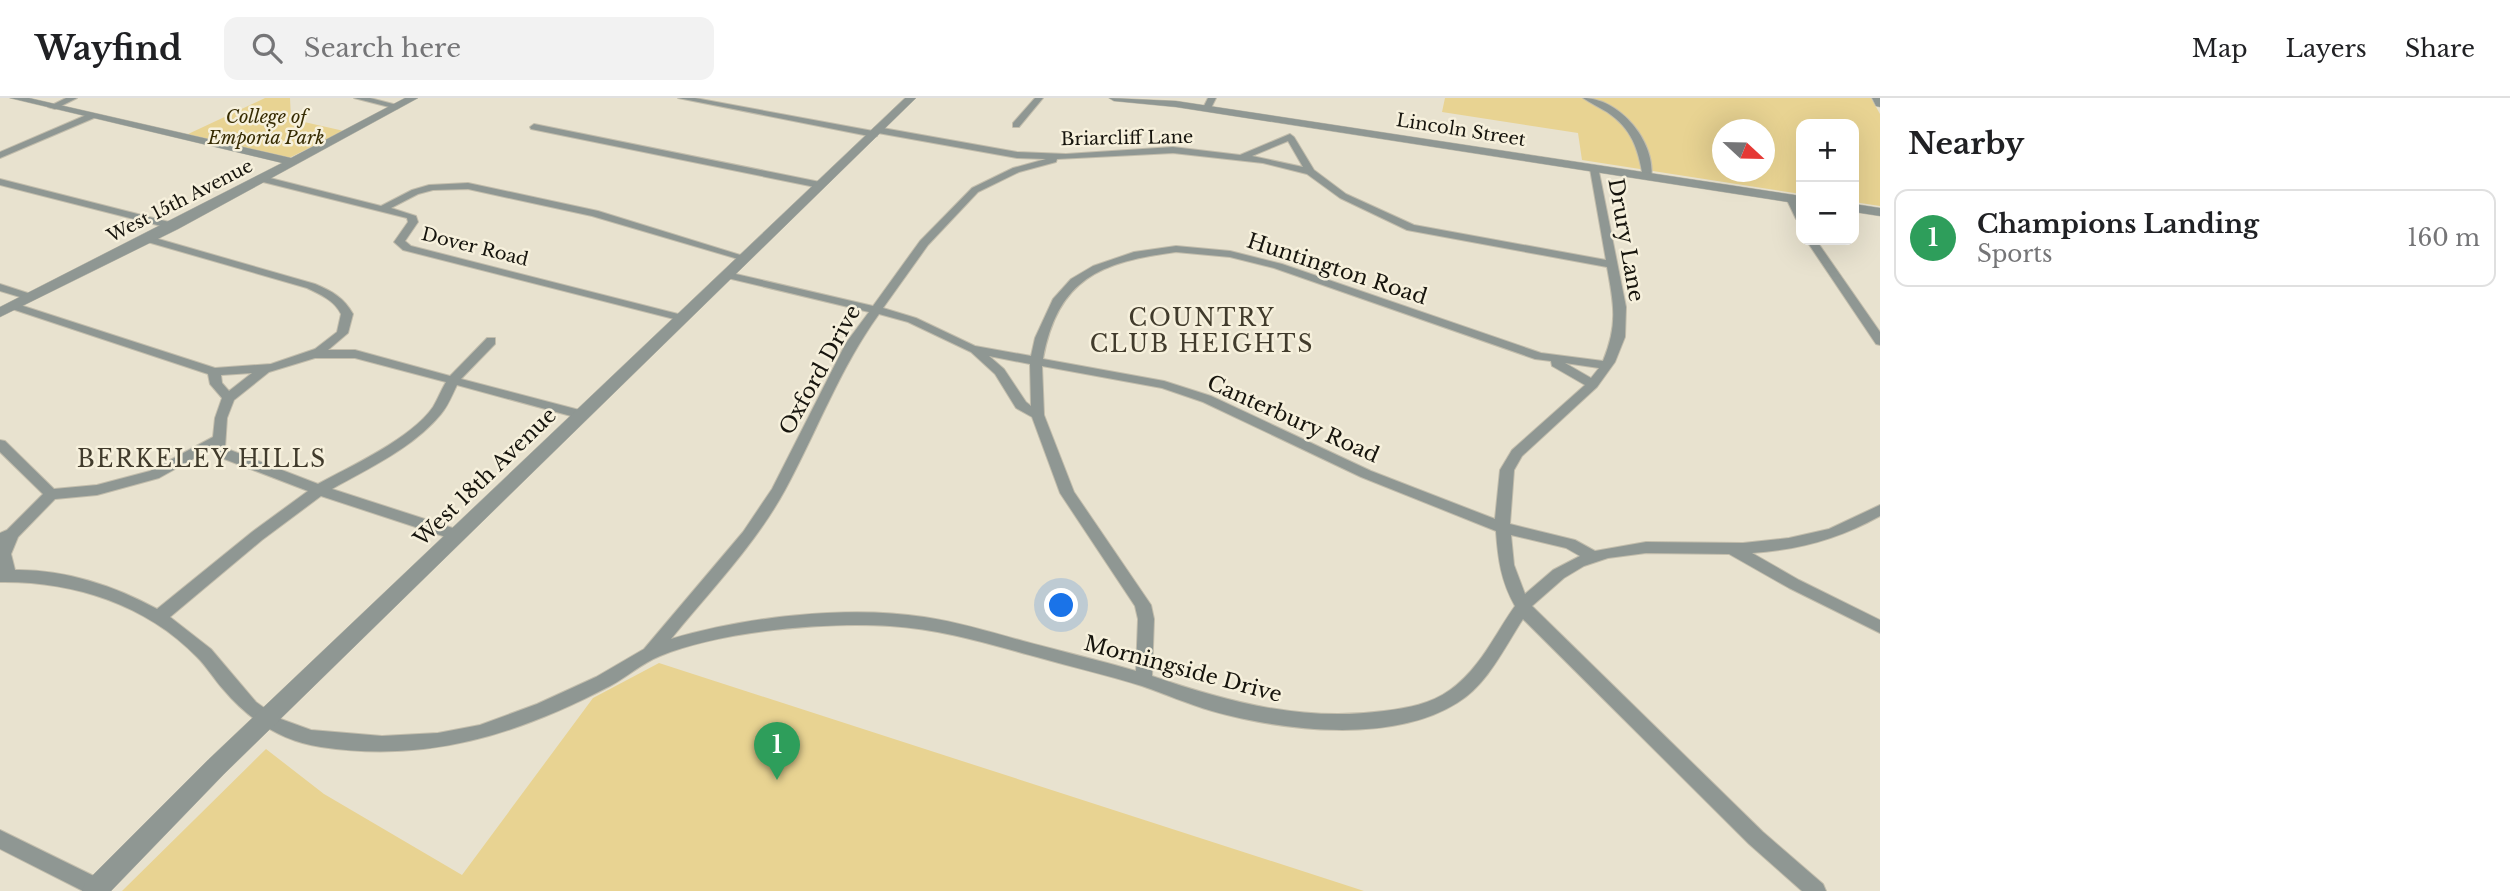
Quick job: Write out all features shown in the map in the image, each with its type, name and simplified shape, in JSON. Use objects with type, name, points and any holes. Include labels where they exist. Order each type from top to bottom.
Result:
[{"type":"street","points":[[15,98],[292,162]]},
{"type":"street","points":[[52,107],[74,98]]},
{"type":"street","points":[[358,98],[397,107]]},
{"type":"street","name":"West 15th Avenue","points":[[0,313],[173,226],[413,98]]},
{"type":"street","name":"Briarcliff Lane","points":[[682,98],[1017,155],[1066,157],[1174,150],[1242,156],[1310,172],[1343,196],[1411,228],[1611,264]]},
{"type":"street","name":"West 18th Avenue","points":[[96,889],[265,720],[911,98]]},
{"type":"street","points":[[1016,125],[1038,98]]},
{"type":"street","name":"Lincoln Street","points":[[1114,98],[1209,103],[1293,121],[1796,199]]},
{"type":"street","points":[[1587,98],[1606,103],[1641,142],[1648,177]]},
{"type":"street","points":[[1877,98],[1880,103]]},
{"type":"street","points":[[0,155],[92,116]]},
{"type":"street","points":[[1293,121],[1290,137],[1310,172]]},
{"type":"street","points":[[534,127],[820,185]]},
{"type":"street","points":[[1242,156],[1290,137]]},
{"type":"street","points":[[1017,155],[1026,167]]},
{"type":"street","name":"Oxford Drive","points":[[650,652],[732,558],[771,502],[852,343],[924,243],[975,190],[1026,167],[1066,157]]},
{"type":"street","name":"Drury Lane","points":[[1595,169],[1620,307],[1619,337],[1606,365],[1593,384],[1517,453],[1507,470],[1502,513],[1506,565],[1514,590],[1530,616],[1756,838],[1815,891]]},
{"type":"street","name":"Dover Road","points":[[262,179],[411,216],[412,222],[399,242],[407,247],[682,318]]},
{"type":"street","points":[[0,182],[173,226]]},
{"type":"street","points":[[384,208],[423,190],[467,186],[594,213],[745,258]]},
{"type":"street","points":[[1859,209],[1880,212]]},
{"type":"street","points":[[148,239],[311,286],[331,295],[341,302],[347,314],[342,332],[315,354]]},
{"type":"street","points":[[1814,245],[1880,341]]},
{"type":"street","name":"Huntington Road","points":[[1144,680],[1146,619],[1143,605],[1067,493],[1038,415],[1036,363],[1041,338],[1059,299],[1075,281],[1117,259],[1176,249],[1230,254],[1278,266],[1539,356],[1606,365]]},
{"type":"street","name":"Canterbury Road","points":[[727,275],[912,320],[972,349],[1164,386],[1207,400],[1366,474],[1503,528],[1555,539],[1593,557]]},
{"type":"street","points":[[0,288],[30,297]]},
{"type":"street","points":[[13,306],[214,373],[265,369],[315,354],[355,354],[582,415]]},
{"type":"street","points":[[342,332],[353,344],[355,354]]},
{"type":"street","points":[[160,616],[257,536],[319,491],[379,457],[414,433],[437,411],[453,380],[491,341]]},
{"type":"street","points":[[972,349],[1000,372],[1021,405],[1038,415]]},
{"type":"street","points":[[1539,356],[1571,369],[1593,384]]},
{"type":"street","points":[[265,369],[228,398],[220,418],[218,450],[319,491],[457,535]]},
{"type":"street","points":[[214,373],[216,384],[228,398]]},
{"type":"street","points":[[219,439],[154,475],[97,490],[51,494],[6,536],[4,575],[30,574],[86,586],[160,616],[206,655],[230,687],[253,712],[265,720]]},
{"type":"street","points":[[0,444],[51,494]]},
{"type":"street","name":"Morningside Drive","points":[[265,720],[316,739],[374,745],[442,741],[517,719],[609,678],[650,652],[726,632],[795,623],[865,619],[912,621],[973,633],[1144,680],[1223,707],[1282,719],[1331,722],[1417,712],[1433,707],[1471,685],[1498,650],[1524,606],[1541,587],[1563,570],[1593,557],[1628,549],[1732,548],[1791,542],[1834,533],[1880,510]]},
{"type":"street","points":[[1732,548],[1794,584],[1880,627]]},
{"type":"street","points":[[0,839],[96,889]]},
{"type":"green space","name":"College of Emporia Park","points":[[265,98],[290,98],[291,119],[344,131],[289,158],[186,135]]},
{"type":"green space","points":[[1445,98],[1871,98],[1880,114],[1880,206],[1859,203],[1859,119],[1796,119],[1796,193],[1724,182],[1775,182],[1775,119],[1712,119],[1712,180],[1582,160],[1578,133],[1442,112]]},
{"type":"green space","points":[[659,663],[1364,891],[122,891],[266,749],[324,794],[462,875],[593,698]]},
{"type":"place","name":"Champions Landing","points":[[777,780]]},
{"type":"district","name":"COUNTRY CLUB HEIGHTS","points":[[1202,331]]},
{"type":"district","name":"BERKELEY HILLS","points":[[202,459]]}]
